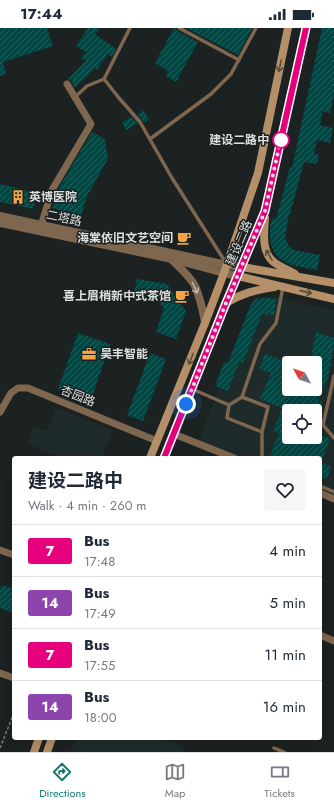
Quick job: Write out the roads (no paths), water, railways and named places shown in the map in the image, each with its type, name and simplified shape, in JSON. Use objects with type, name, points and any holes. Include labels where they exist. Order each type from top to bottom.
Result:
[{"type":"main road","name":"建设二路","points":[[151,456],[226,269],[258,174],[288,28]]},
{"type":"main road","name":"建设二路","points":[[165,456],[226,303],[265,211],[306,28]]},
{"type":"main road","points":[[258,174],[262,178],[268,180],[272,179]]},
{"type":"main road","points":[[265,211],[263,235],[267,254],[273,262],[300,277]]},
{"type":"main road","name":"二塔路","points":[[242,267],[334,283]]},
{"type":"main road","points":[[238,276],[334,299]]},
{"type":"main road","points":[[226,303],[257,290],[281,287]]},
{"type":"main road","points":[[34,752],[38,740]]},
{"type":"main road","points":[[47,752],[51,740]]},
{"type":"street","points":[[40,228],[52,190],[91,124],[66,84]]},
{"type":"street","name":"二塔路","points":[[0,216],[40,228],[172,259],[226,269],[242,267]]},
{"type":"street","name":"二塔路","points":[[0,223],[40,228],[226,269]]},
{"type":"street","points":[[172,259],[194,285],[201,302],[205,323]]},
{"type":"street","points":[[226,269],[238,276]]},
{"type":"street","name":"杏园路","points":[[0,412],[11,393],[18,388],[28,388],[157,441]]},
{"type":"street","points":[[174,434],[229,456]]},
{"type":"street","points":[[322,494],[334,499]]},
{"type":"street","points":[[0,550],[12,554]]},
{"type":"street","points":[[322,636],[334,641]]},
{"type":"street","points":[[0,672],[12,677]]},
{"type":"lane","points":[[74,97],[88,86],[104,79],[130,28]]},
{"type":"lane","points":[[179,28],[239,60]]},
{"type":"lane","points":[[150,139],[211,94],[232,74],[256,28]]},
{"type":"lane","points":[[104,79],[140,122],[226,269]]},
{"type":"lane","points":[[229,405],[242,397],[260,344],[276,323],[281,287]]},
{"type":"lane","points":[[334,376],[322,425],[334,438]]},
{"type":"lane","points":[[192,389],[229,405]]},
{"type":"lane","points":[[242,397],[268,407],[262,432],[262,456]]},
{"type":"lane","points":[[229,405],[228,418],[262,432]]},
{"type":"lane","points":[[322,487],[334,492]]},
{"type":"lane","points":[[274,748],[284,752]]},
{"type":"place","name":"建设二路中","points":[[281,140]]},
{"type":"place","name":"英博医院","points":[[18,197]]},
{"type":"place","name":"海棠依旧文艺空间","points":[[184,238]]},
{"type":"place","name":"喜上眉梢新中式茶馆","points":[[182,296]]},
{"type":"place","name":"昊丰智能","points":[[89,354]]}]
